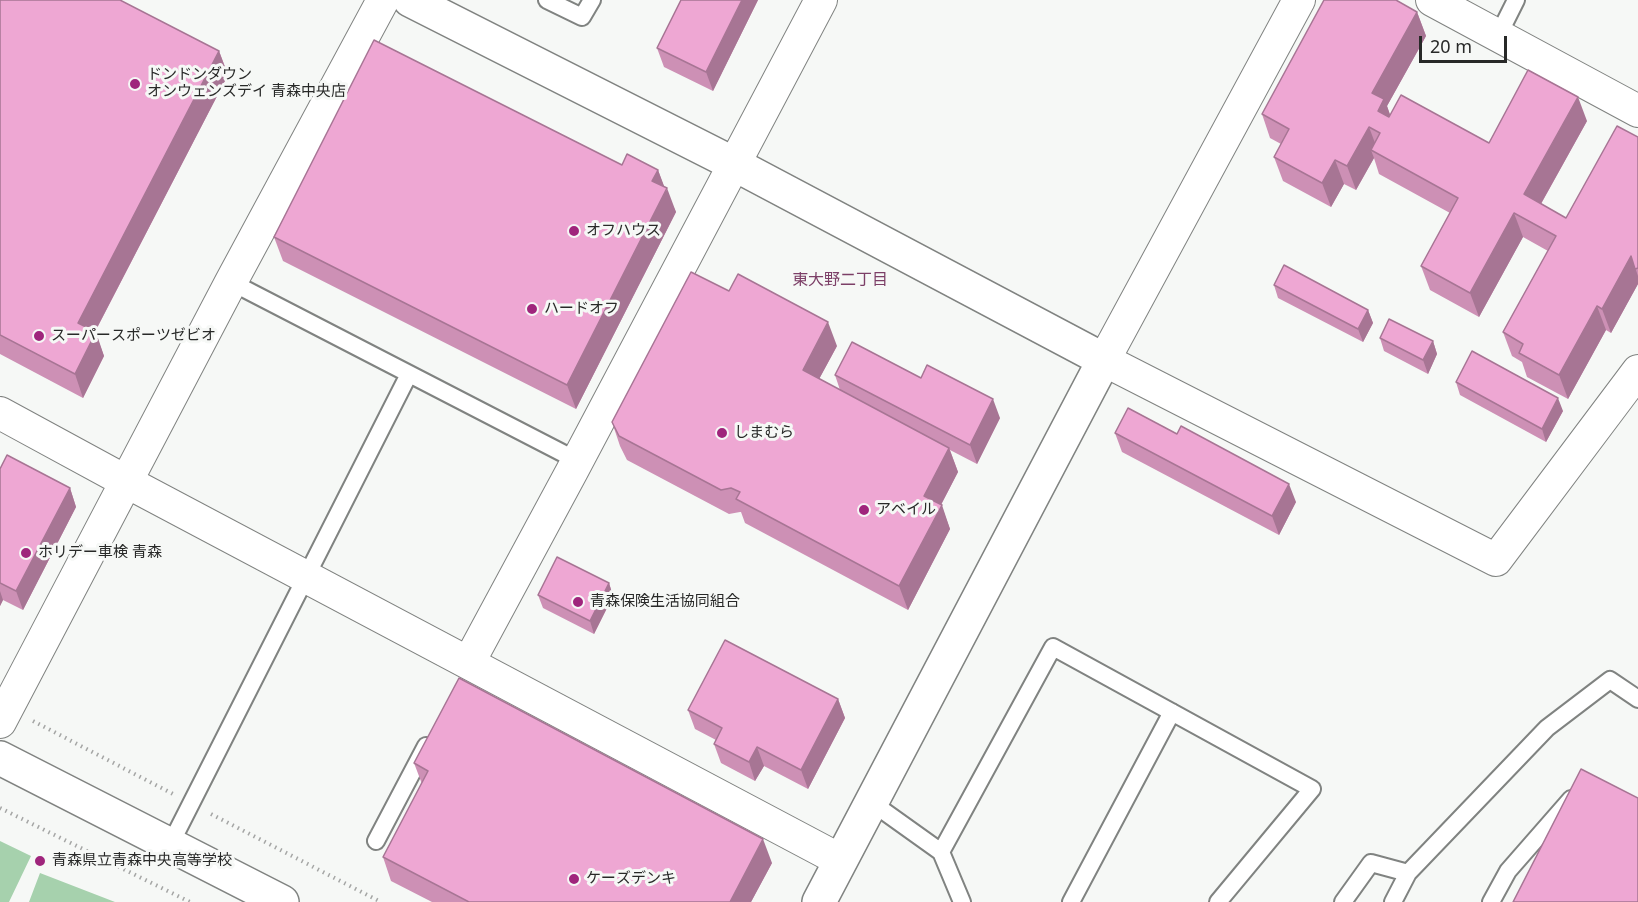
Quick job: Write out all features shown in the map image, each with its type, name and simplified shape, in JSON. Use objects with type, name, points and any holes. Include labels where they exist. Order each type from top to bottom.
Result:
[{"type":"street","points":[[0,722],[231,282],[383,0]]},
{"type":"street","points":[[410,0],[734,164],[1104,360],[1496,560],[1638,371]]},
{"type":"street","points":[[466,668],[578,461],[820,0]]},
{"type":"street","points":[[819,902],[1104,360],[1299,0]]},
{"type":"street","points":[[1432,0],[1638,111]]},
{"type":"street","points":[[0,413],[306,576],[466,668],[840,860]]},
{"type":"street","points":[[0,758],[277,901]]},
{"type":"lane","points":[[547,0],[582,17],[592,0]]},
{"type":"lane","points":[[1498,36],[1516,0]]},
{"type":"lane","points":[[231,282],[578,461]]},
{"type":"lane","points":[[170,845],[409,374]]},
{"type":"lane","points":[[942,852],[1053,646],[1312,789],[1218,902]]},
{"type":"lane","points":[[1393,902],[1408,873],[1547,728],[1610,680],[1638,699]]},
{"type":"lane","points":[[1071,902],[1172,712]]},
{"type":"lane","points":[[376,842],[432,733]]},
{"type":"lane","points":[[1491,902],[1508,871],[1577,792]]},
{"type":"lane","points":[[871,802],[942,852],[962,902]]},
{"type":"lane","points":[[1343,902],[1371,863],[1408,873]]},
{"type":"path","points":[[0,808],[190,902]]},
{"type":"green space","points":[[0,841],[31,856],[9,902],[0,902]]},
{"type":"green space","points":[[40,873],[115,902],[29,902]]},
{"type":"building","points":[[0,0],[120,0],[219,51],[78,323],[96,332],[75,374],[0,335]]},
{"type":"building","points":[[681,0],[742,0],[706,72],[657,48]]},
{"type":"building","points":[[1324,0],[1396,0],[1417,12],[1372,93],[1384,99],[1378,111],[1389,117],[1401,95],[1489,143],[1528,70],[1578,97],[1524,194],[1566,218],[1617,126],[1638,137],[1638,268],[1635,269],[1631,256],[1602,309],[1597,306],[1559,375],[1519,353],[1523,344],[1503,332],[1556,236],[1514,213],[1470,293],[1421,266],[1458,198],[1371,150],[1380,133],[1369,127],[1347,166],[1335,160],[1322,183],[1274,157],[1289,129],[1262,114]]},
{"type":"building","points":[[374,40],[622,165],[627,154],[658,170],[652,181],[667,188],[567,385],[274,237]]},
{"type":"building","points":[[1284,265],[1368,310],[1358,329],[1274,285]]},
{"type":"building","points":[[691,272],[729,291],[738,274],[828,322],[803,370],[949,448],[924,496],[942,505],[899,586],[736,499],[740,492],[731,488],[721,490],[619,436],[612,422]]},
{"type":"building","points":[[1389,319],[1433,341],[1423,360],[1380,338]]},
{"type":"building","points":[[852,342],[921,378],[927,365],[993,399],[970,445],[835,375]]},
{"type":"building","points":[[1472,351],[1558,398],[1542,429],[1456,382]]},
{"type":"building","points":[[1128,408],[1177,434],[1181,426],[1289,484],[1272,516],[1115,433]]},
{"type":"building","name":"ホリデー車検 青森","points":[[7,455],[70,488],[16,591],[0,583],[0,469]]},
{"type":"building","name":"青森保険生活協同組合","points":[[557,557],[609,583],[590,621],[538,595]]},
{"type":"building","points":[[725,640],[838,699],[801,770],[757,747],[749,762],[714,744],[722,728],[688,710]]},
{"type":"building","points":[[459,678],[763,839],[730,902],[469,902],[383,857],[428,771],[414,763]]},
{"type":"building","points":[[1581,769],[1638,798],[1638,902],[1513,902]]},
{"type":"place","name":"ドンドンダウン オンウェンズデイ 青森中央店","points":[[135,84]]},
{"type":"place","name":"オフハウス","points":[[574,231]]},
{"type":"place","name":"ハードオフ","points":[[532,309]]},
{"type":"place","name":"スーパースポーツゼビオ","points":[[39,336]]},
{"type":"place","name":"しまむら","points":[[722,433]]},
{"type":"place","name":"アベイル","points":[[864,510]]},
{"type":"place","name":"ホリデー車検 青森","points":[[26,553]]},
{"type":"place","name":"青森保険生活協同組合","points":[[578,602]]},
{"type":"place","name":"青森県立青森中央高等学校","points":[[40,861]]},
{"type":"place","name":"ケーズデンキ","points":[[574,879]]},
{"type":"district","name":"東大野二丁目","points":[[840,280]]}]
